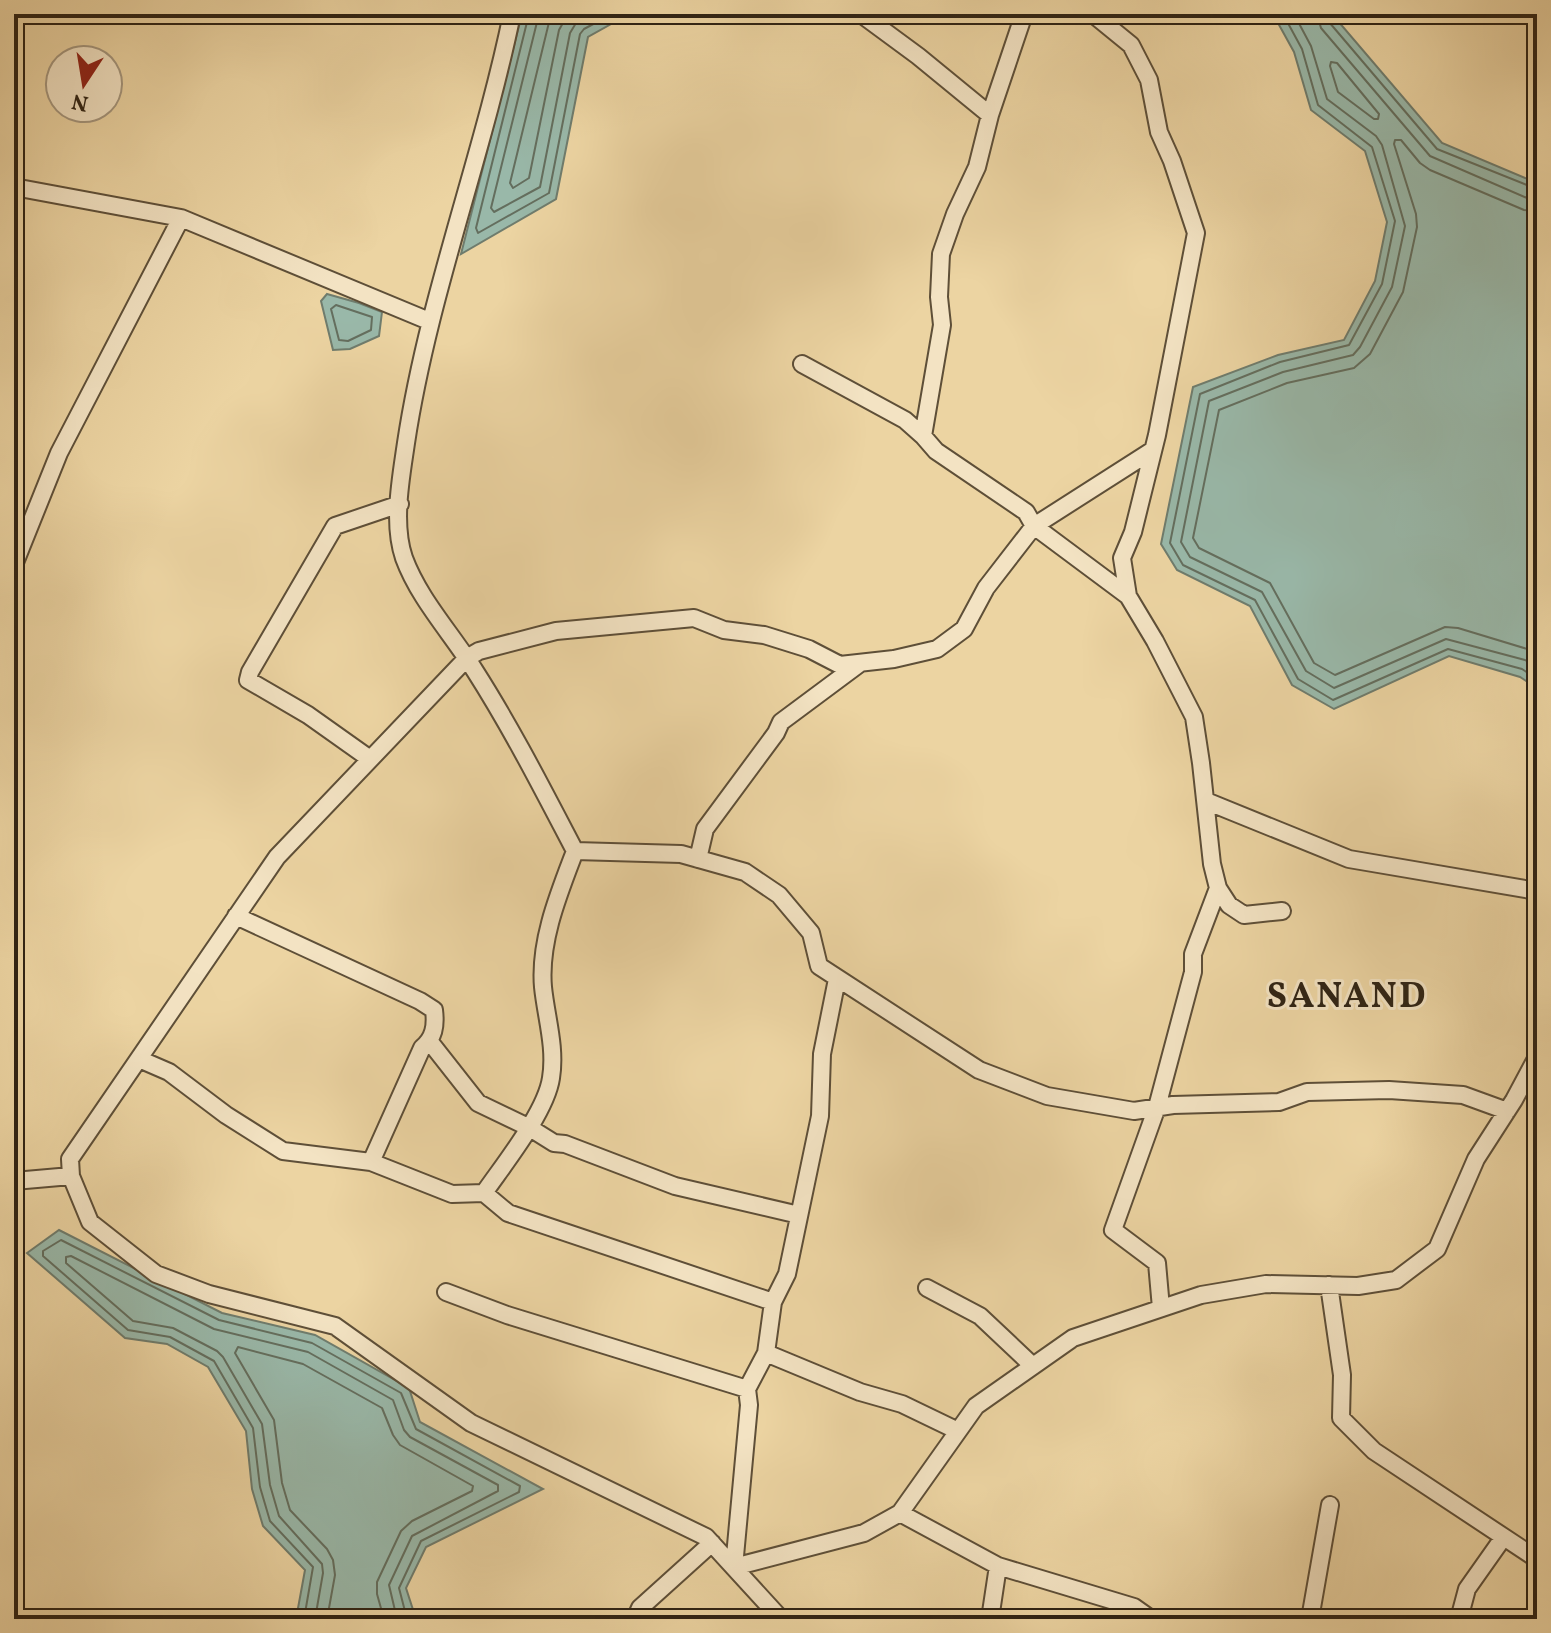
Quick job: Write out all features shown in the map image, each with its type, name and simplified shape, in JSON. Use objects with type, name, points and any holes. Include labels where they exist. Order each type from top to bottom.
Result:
[{"type":"street","points":[[484,1193],[530,1128],[551,1079],[552,1041],[543,984],[545,947],[575,851],[510,726],[421,593],[404,556],[400,504],[401,474],[413,397],[429,321],[502,64],[512,14]]},
{"type":"street","points":[[861,14],[990,115]]},
{"type":"street","points":[[923,436],[942,325],[939,297],[941,254],[977,167],[990,115],[1024,14]]},
{"type":"street","points":[[1093,14],[1131,45],[1149,80],[1159,132],[1196,233],[1153,450],[1133,532],[1122,558],[1128,596],[1194,717],[1212,864],[1218,888],[1229,905],[1244,915],[1282,911]]},
{"type":"street","points":[[14,187],[181,218],[429,321]]},
{"type":"street","points":[[14,565],[59,453],[181,218]]},
{"type":"street","points":[[802,364],[905,420],[936,451],[1026,512],[1034,526],[1128,596]]},
{"type":"street","points":[[781,1619],[706,1537],[471,1423],[335,1326],[209,1294],[156,1274],[90,1222],[71,1176],[70,1159],[277,857],[467,658],[479,651],[556,631],[694,618],[724,630],[764,635],[809,649],[840,665],[894,659],[937,649],[964,629],[986,588],[1034,526],[1153,450]]},
{"type":"street","points":[[370,759],[308,715],[248,680],[335,526],[400,504]]},
{"type":"street","points":[[698,859],[705,829],[781,722],[860,663]]},
{"type":"street","points":[[1206,801],[1349,859],[1537,891]]},
{"type":"street","points":[[575,851],[681,854],[745,872],[779,895],[811,933],[819,966],[979,1070],[1047,1096],[1134,1111],[1173,1105],[1279,1102],[1307,1092],[1389,1090],[1463,1095],[1507,1111]]},
{"type":"street","points":[[1161,1308],[1157,1263],[1113,1230],[1157,1107],[1193,972],[1193,954],[1218,888]]},
{"type":"street","points":[[236,916],[434,1010],[435,1024],[430,1042],[422,1048],[371,1162]]},
{"type":"street","points":[[734,1567],[749,1405],[747,1389],[766,1353],[773,1302],[787,1274],[820,1116],[822,1054],[837,979]]},
{"type":"street","points":[[430,1042],[478,1103],[554,1143],[565,1144],[675,1186],[799,1215]]},
{"type":"street","points":[[734,1567],[864,1533],[900,1513],[976,1406],[1073,1338],[1201,1295],[1266,1284],[1358,1286],[1396,1280],[1437,1249],[1476,1159],[1537,1057]]},
{"type":"street","points":[[139,1059],[169,1072],[226,1115],[283,1151],[371,1162],[452,1194],[484,1193],[508,1213],[773,1302]]},
{"type":"street","points":[[14,1181],[71,1176]]},
{"type":"street","points":[[1329,1285],[1342,1375],[1341,1418],[1374,1451],[1537,1559]]},
{"type":"street","points":[[927,1288],[980,1316],[1033,1366]]},
{"type":"street","points":[[446,1292],[507,1315],[747,1389]]},
{"type":"street","points":[[766,1353],[860,1392],[902,1404],[958,1431]]},
{"type":"street","points":[[1310,1619],[1330,1505]]},
{"type":"street","points":[[900,1513],[998,1566],[1134,1607],[1151,1619]]},
{"type":"street","points":[[1459,1619],[1467,1589],[1503,1538]]},
{"type":"street","points":[[635,1619],[640,1608],[712,1543]]},
{"type":"street","points":[[990,1619],[998,1566]]},
{"type":"water","points":[[522,14],[629,14],[588,37],[556,199],[461,254]]},
{"type":"water","points":[[1273,14],[1332,14],[1442,143],[1537,183],[1537,688],[1520,677],[1449,656],[1334,709],[1292,685],[1250,606],[1177,570],[1161,544],[1193,387],[1278,355],[1344,340],[1375,281],[1387,222],[1365,151],[1311,110],[1294,52]]},
{"type":"water","points":[[327,294],[382,312],[379,336],[350,349],[333,350],[321,301]]},
{"type":"water","points":[[59,1230],[222,1313],[315,1335],[409,1388],[420,1422],[543,1489],[426,1547],[406,1588],[416,1619],[296,1619],[305,1570],[263,1526],[252,1489],[246,1431],[208,1367],[167,1344],[125,1338],[27,1253]]},
{"type":"district","name":"SANAND","points":[[1347,998]]}]
